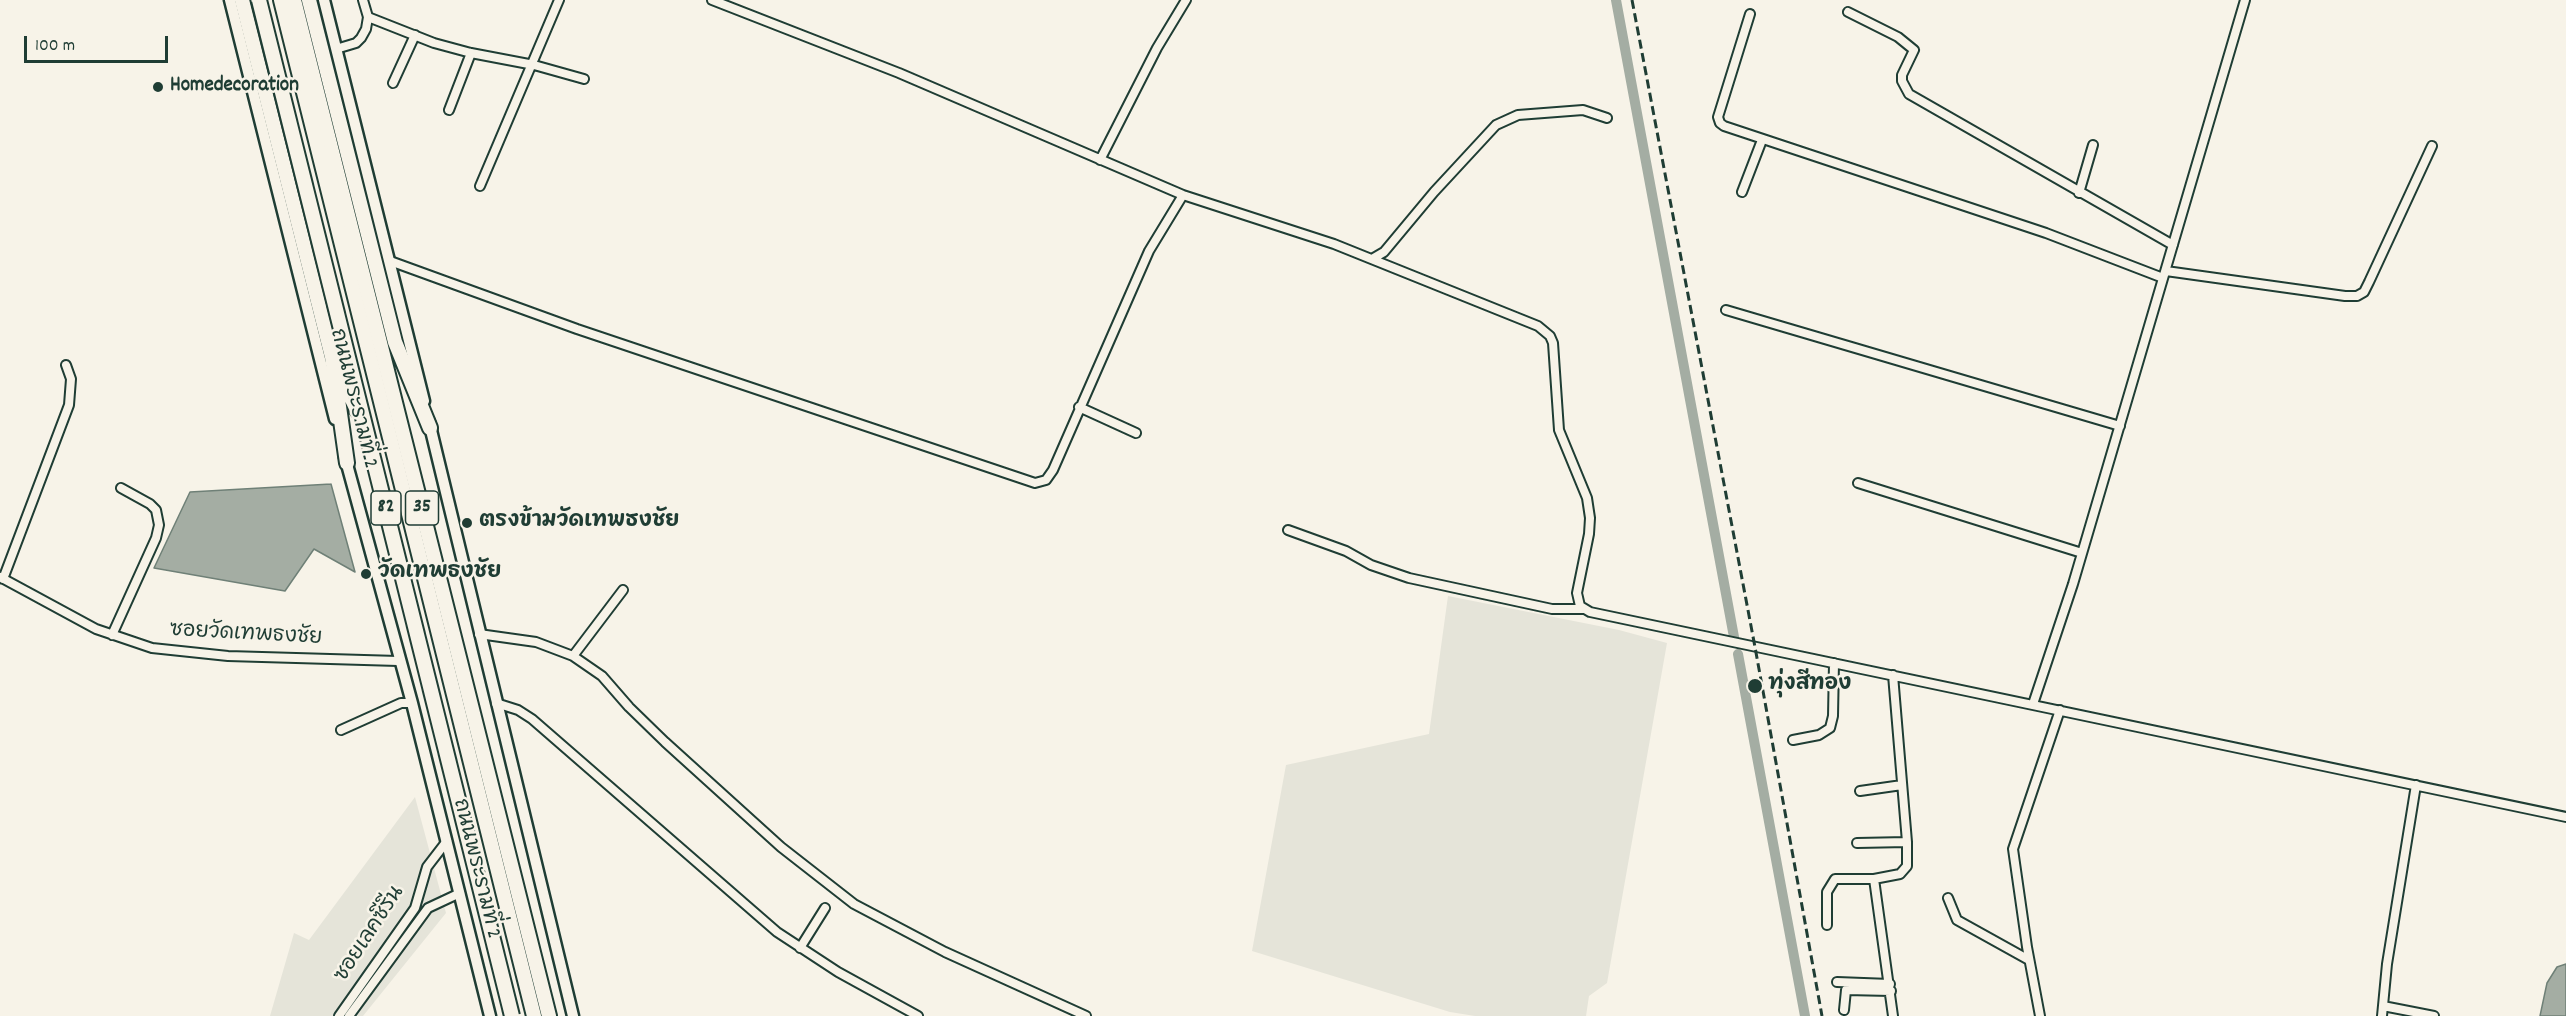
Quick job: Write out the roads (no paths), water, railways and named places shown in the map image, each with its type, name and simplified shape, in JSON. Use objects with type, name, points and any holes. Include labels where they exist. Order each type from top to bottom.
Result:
[{"type":"highway","points":[[242,0],[332,357],[347,463]]},
{"type":"highway","name":"ถนนพระรามที่ 2","points":[[261,0],[372,440],[513,1016]]},
{"type":"highway","name":"82","points":[[261,0],[513,1016]]},
{"type":"highway","name":"82","points":[[280,0],[534,1016]]},
{"type":"highway","name":"ถนนพระรามที่ 2","points":[[294,0],[549,1016]]},
{"type":"highway","points":[[309,0],[395,342],[430,428]]},
{"type":"highway","points":[[395,342],[403,432]]},
{"type":"highway","points":[[332,357],[372,440]]},
{"type":"main road","name":"ถนนพระรามที่ 2","points":[[231,0],[347,463],[447,841],[487,1015]]},
{"type":"main road","name":"35","points":[[324,0],[390,261],[573,1016]]},
{"type":"street","points":[[336,49],[361,38],[368,17],[363,0]]},
{"type":"street","points":[[480,186],[559,0]]},
{"type":"street","points":[[712,0],[899,74],[1183,195],[1334,244],[1527,320],[1550,336],[1553,344],[1559,430],[1587,498],[1590,518],[1577,593],[1577,601],[1590,612],[2566,817]]},
{"type":"street","points":[[1100,160],[1157,48],[1186,0]]},
{"type":"street","points":[[2033,704],[2082,553],[2245,0]]},
{"type":"street","points":[[1848,12],[1898,37],[1914,50],[1902,75],[1902,81],[1909,94],[2173,245]]},
{"type":"street","points":[[1750,14],[1718,117],[1724,126],[2165,275],[2357,296],[2364,292],[2432,146]]},
{"type":"street","points":[[368,17],[471,53],[532,64],[584,79]]},
{"type":"street","points":[[393,82],[415,35]]},
{"type":"street","points":[[449,110],[471,53]]},
{"type":"street","points":[[1372,259],[1384,252],[1434,192],[1496,125],[1518,115],[1583,110],[1606,118]]},
{"type":"street","points":[[1742,192],[1762,140]]},
{"type":"street","points":[[2079,193],[2093,145]]},
{"type":"street","points":[[390,261],[577,329],[1035,483],[1046,480],[1053,470],[1149,251],[1183,195]]},
{"type":"street","points":[[1726,310],[2120,426]]},
{"type":"street","points":[[1,578],[69,405],[71,379],[66,365]]},
{"type":"street","points":[[1079,408],[1136,433]]},
{"type":"street","points":[[1858,483],[2082,553]]},
{"type":"street","points":[[112,635],[156,538],[159,525],[156,510],[150,504],[121,488]]},
{"type":"street","points":[[1288,530],[1346,551],[1371,565],[1409,578],[1552,609],[1586,609]]},
{"type":"street","name":"ซอยวัดเทพธงชัย","points":[[1,578],[69,615],[112,635],[152,648],[228,656],[398,661]]},
{"type":"street","points":[[573,656],[623,590]]},
{"type":"street","points":[[479,634],[536,642],[573,656],[602,676],[629,707],[665,742],[781,847],[854,904],[945,952],[1086,1016]]},
{"type":"street","points":[[1792,740],[1819,735],[1830,728],[1833,716],[1834,663]]},
{"type":"street","points":[[1827,925],[1827,892],[1835,879],[1874,879],[1900,874],[1905,870],[1907,842],[1893,675]]},
{"type":"street","points":[[341,730],[402,702],[412,704]]},
{"type":"street","points":[[496,704],[518,710],[532,719],[756,915],[800,948],[838,972],[918,1016]]},
{"type":"street","points":[[2040,1016],[2029,960],[2013,849],[2060,710]]},
{"type":"street","points":[[1860,791],[1902,785]]},
{"type":"street","points":[[2382,1016],[2387,964],[2416,785]]},
{"type":"street","name":"ซอยเลคซีรีน","points":[[341,1015],[415,908],[428,867],[447,841]]},
{"type":"street","points":[[1857,843],[1907,842]]},
{"type":"street","points":[[1874,879],[1893,1016]]},
{"type":"street","name":"ซอยเลคซีรีน","points":[[349,1016],[428,908],[460,893]]},
{"type":"street","points":[[1948,898],[1957,920],[2029,960]]},
{"type":"street","points":[[800,948],[825,908]]},
{"type":"street","points":[[1837,982],[1890,988]]},
{"type":"street","points":[[1844,1010],[1846,990],[1890,988]]},
{"type":"street","points":[[2383,1006],[2434,1016]]},
{"type":"waterway","points":[[1616,0],[1734,637]]},
{"type":"waterway","points":[[1738,654],[1805,1016]]},
{"type":"railway","points":[[1632,0],[1755,647],[1822,1016]]},
{"type":"place","name":"Homedecoration","points":[[158,87]]},
{"type":"place","name":"ตรงข้ามวัดเทพธงชัย","points":[[467,523]]},
{"type":"place","name":"วัดเทพธงชัย","points":[[366,574]]},
{"type":"place","name":"ทุ่งสีทอง","points":[[1755,686]]}]
